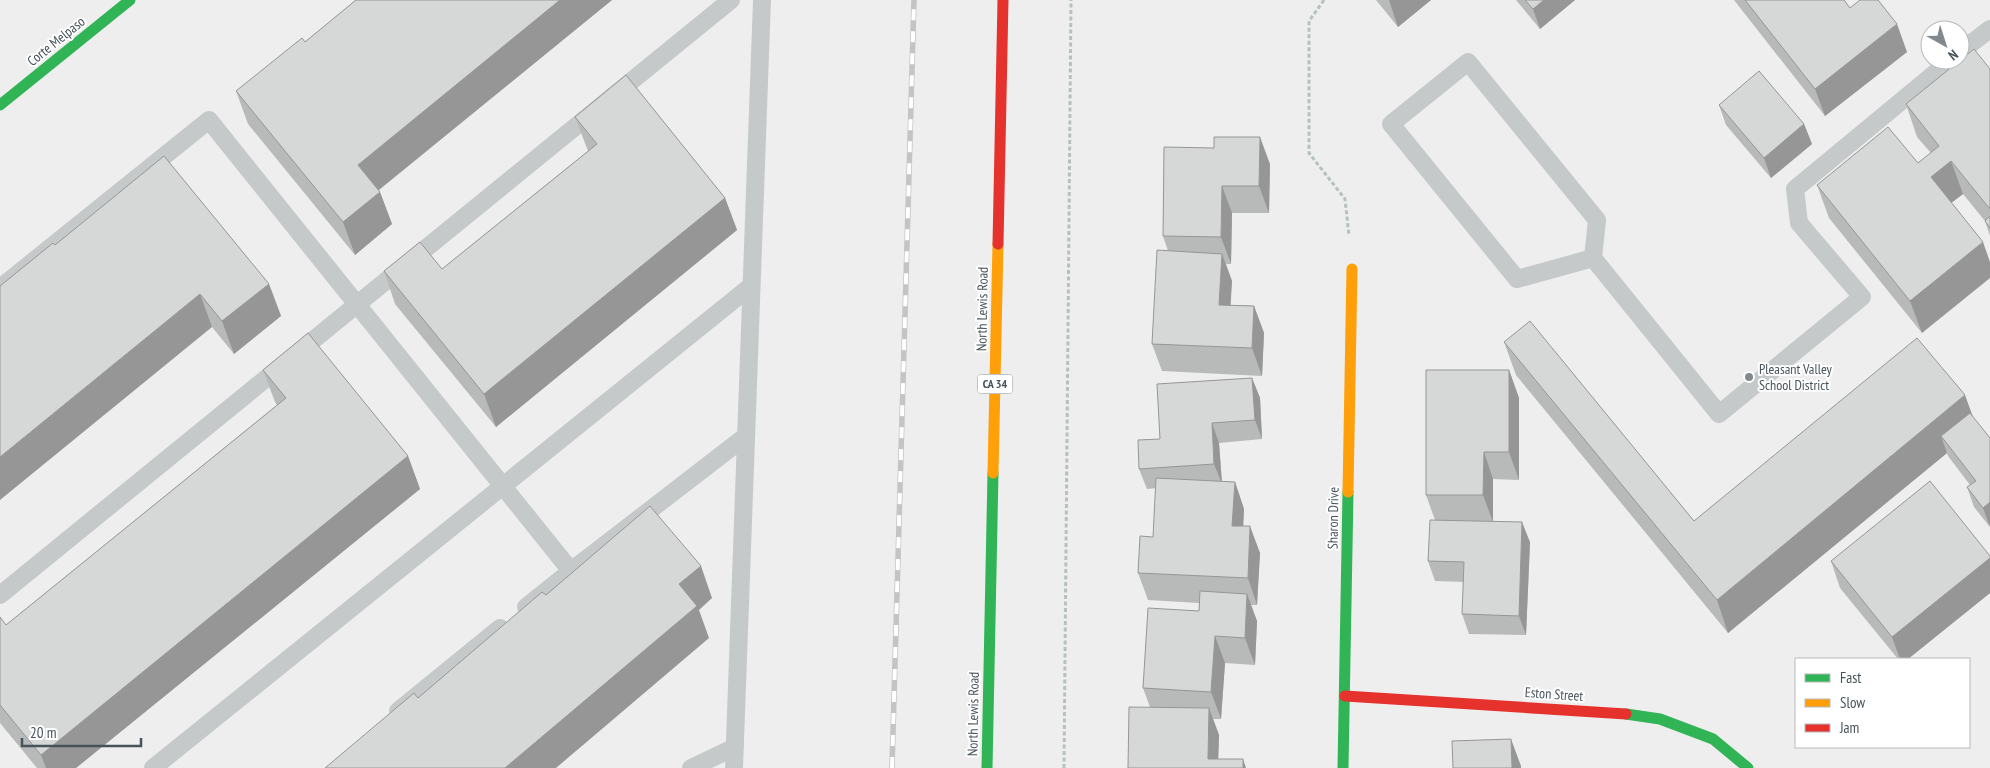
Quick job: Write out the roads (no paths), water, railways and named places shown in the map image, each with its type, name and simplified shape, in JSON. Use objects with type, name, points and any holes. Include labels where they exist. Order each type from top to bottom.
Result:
[{"type":"street","name":"Corte Melpaso","points":[[0,104],[130,0]]},
{"type":"street","name":"North Lewis Road","points":[[987,768],[1003,0]]},
{"type":"street","name":"Sharon Drive","points":[[1343,768],[1352,269]]},
{"type":"street","name":"Eston Street","points":[[1345,696],[1611,712],[1660,719],[1713,738],[1748,768]]},
{"type":"lane","points":[[0,595],[731,0]]},
{"type":"lane","points":[[734,768],[762,0]]},
{"type":"lane","points":[[1970,44],[1990,29]]},
{"type":"lane","points":[[1593,258],[1517,279],[1390,124],[1468,62],[1597,220],[1593,258],[1719,414],[1862,297],[1799,223],[1795,189],[1939,70]]},
{"type":"lane","points":[[0,288],[209,120],[571,571]]},
{"type":"lane","points":[[153,768],[751,286]]},
{"type":"lane","points":[[388,719],[571,571],[746,436]]},
{"type":"lane","points":[[691,768],[734,747]]},
{"type":"railway","points":[[892,768],[914,0]]},
{"type":"place","name":"Pleasant Valley School District","points":[[1749,377]]}]
